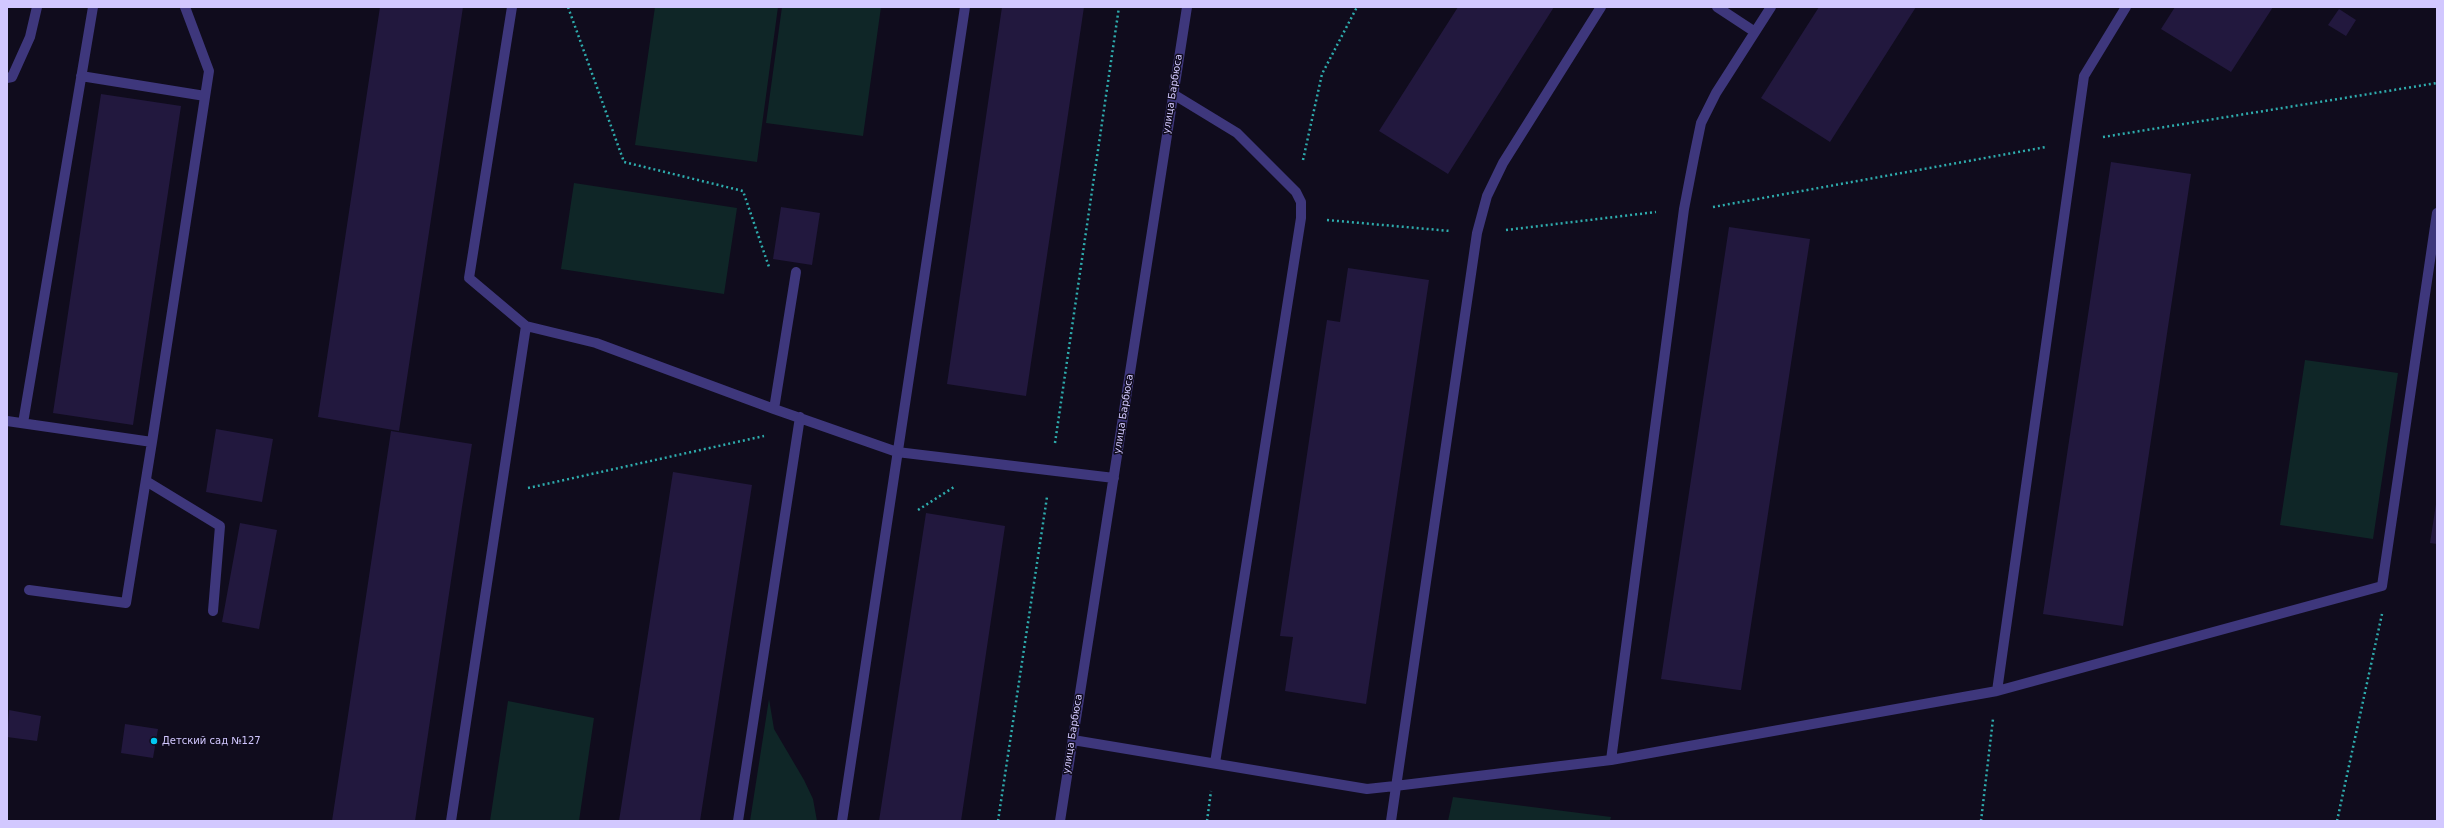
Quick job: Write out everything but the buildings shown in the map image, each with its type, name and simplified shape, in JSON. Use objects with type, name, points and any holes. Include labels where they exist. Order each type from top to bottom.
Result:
[{"type":"street","points":[[7,78],[12,76],[30,37],[38,7]]},
{"type":"street","points":[[23,423],[93,7]]},
{"type":"street","points":[[29,590],[126,603],[209,71],[185,7]]},
{"type":"street","points":[[512,7],[469,278],[526,326],[596,343],[774,409],[897,452],[1114,478]]},
{"type":"street","points":[[842,821],[965,7]]},
{"type":"street","name":"улица Барбюса","points":[[1060,821],[1187,7]]},
{"type":"street","points":[[1391,821],[1477,233],[1487,196],[1503,163],[1601,7]]},
{"type":"street","points":[[1717,7],[1755,32]]},
{"type":"street","points":[[1611,760],[1684,208],[1701,122],[1716,93],[1771,7]]},
{"type":"street","points":[[1997,691],[2084,76],[2126,7]]},
{"type":"street","points":[[81,76],[205,96]]},
{"type":"street","points":[[1173,94],[1236,133],[1296,192],[1301,202],[1301,218],[1215,763]]},
{"type":"street","points":[[1073,740],[1367,789],[1395,786],[1611,760],[1997,691],[2382,586],[2437,212]]},
{"type":"street","points":[[774,409],[796,272]]},
{"type":"street","points":[[451,821],[526,326]]},
{"type":"street","points":[[738,821],[800,417]]},
{"type":"street","points":[[7,422],[152,442]]},
{"type":"street","points":[[146,481],[220,526],[213,611]]},
{"type":"path","points":[[568,7],[624,162],[742,191],[770,272]]},
{"type":"path","points":[[998,821],[1119,7]]},
{"type":"path","points":[[1296,192],[1322,74],[1357,7]]},
{"type":"path","points":[[1301,218],[1477,233],[1684,208],[1704,209],[2075,141],[2437,83]]},
{"type":"path","points":[[500,494],[798,428]]},
{"type":"path","points":[[885,530],[991,464]]},
{"type":"path","points":[[2337,821],[2382,618],[2382,586]]},
{"type":"path","points":[[1981,821],[1997,691]]},
{"type":"green space","points":[[655,7],[778,7],[757,162],[635,145]]},
{"type":"green space","points":[[782,7],[881,7],[863,136],[766,123]]},
{"type":"green space","points":[[574,183],[737,208],[724,294],[561,269]]},
{"type":"green space","points":[[2305,360],[2398,373],[2373,539],[2280,525]]},
{"type":"green space","points":[[769,699],[774,729],[804,780],[813,799],[817,821],[750,821]]},
{"type":"green space","points":[[508,701],[594,718],[579,821],[490,821]]},
{"type":"green space","points":[[1453,797],[1611,817],[1610,821],[1448,821]]},
{"type":"place","name":"Детский сад №127","points":[[154,741]]}]
